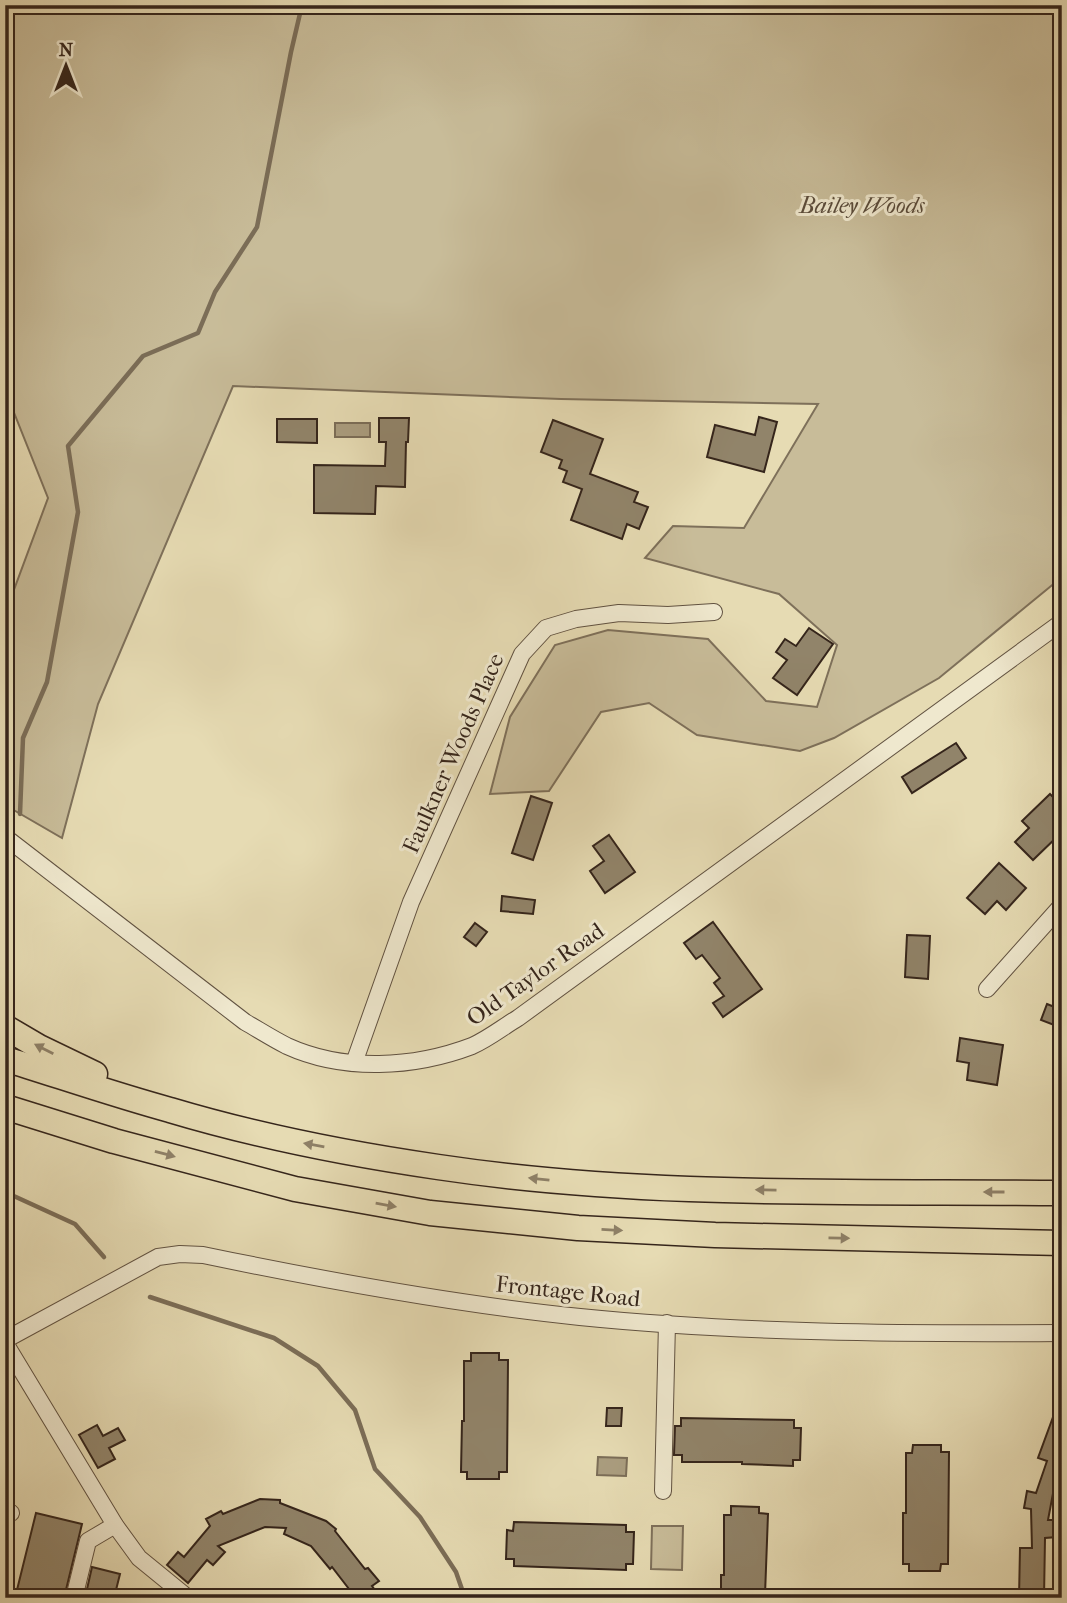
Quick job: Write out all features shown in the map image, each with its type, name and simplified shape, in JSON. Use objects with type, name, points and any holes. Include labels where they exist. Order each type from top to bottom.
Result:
[{"type":"highway","points":[[5,1027],[39,1048],[171,1111]]},
{"type":"highway","points":[[5,1059],[171,1111],[295,1142],[439,1168],[583,1184],[769,1190],[1062,1193]]},
{"type":"highway","points":[[5,1107],[114,1141],[295,1189],[430,1213],[578,1228],[688,1234],[1062,1243]]},
{"type":"highway","points":[[5,1121],[114,1141]]},
{"type":"street","name":"Faulkner Woods Place","points":[[354,1063],[411,902],[522,654],[546,628],[576,619],[618,613],[668,615],[714,612]]},
{"type":"street","name":"Old Taylor Road","points":[[5,837],[245,1022],[288,1046],[325,1058],[354,1063],[430,1059],[474,1045],[518,1018],[1062,622]]},
{"type":"street","points":[[987,989],[1062,905]]},
{"type":"street","name":"Frontage Road","points":[[5,1341],[158,1257],[180,1254],[203,1255],[432,1299],[580,1317],[874,1334],[1062,1333]]},
{"type":"street","points":[[663,1491],[667,1323]]},
{"type":"street","points":[[5,1341],[115,1525],[166,1590],[188,1598]]},
{"type":"street","points":[[74,1598],[88,1541],[115,1525]]},
{"type":"green space","name":"Bailey Woods","points":[[5,5],[1062,5],[1062,577],[939,678],[834,738],[800,751],[697,735],[649,703],[601,712],[549,791],[490,794],[510,717],[555,645],[608,630],[708,639],[766,701],[817,707],[837,645],[779,594],[645,558],[673,526],[744,528],[818,404],[561,399],[233,386],[98,704],[62,838],[5,805],[5,614],[48,498],[5,390]]},
{"type":"green space","points":[[652,1526],[683,1526],[682,1570],[651,1569]]},
{"type":"shaded area","points":[[335,423],[370,423],[370,437],[335,437]]},
{"type":"shaded area","points":[[598,1457],[627,1458],[626,1476],[597,1475]]},
{"type":"building","points":[[759,417],[777,422],[764,472],[707,457],[715,425],[755,435]]},
{"type":"building","points":[[379,418],[409,418],[405,487],[376,486],[375,514],[314,513],[314,465],[385,466],[386,442],[379,442]]},
{"type":"building","points":[[277,419],[317,419],[317,443],[277,442]]},
{"type":"building","points":[[553,420],[603,439],[590,474],[638,492],[634,502],[648,507],[639,529],[627,524],[622,539],[571,520],[582,489],[563,482],[567,471],[559,468],[562,460],[541,452]]},
{"type":"building","points":[[809,628],[833,644],[797,695],[773,678],[787,660],[776,652],[785,639],[796,646]]},
{"type":"building","points":[[956,743],[966,758],[912,793],[902,777]]},
{"type":"building","points":[[1050,794],[1062,806],[1062,832],[1033,860],[1015,842],[1029,828],[1022,821]]},
{"type":"building","points":[[531,796],[552,803],[533,860],[512,853]]},
{"type":"building","points":[[609,835],[635,872],[605,893],[590,871],[604,861],[593,846]]},
{"type":"building","points":[[999,863],[1026,888],[1006,910],[997,901],[985,914],[967,898]]},
{"type":"building","points":[[502,896],[535,900],[533,914],[501,911]]},
{"type":"building","points":[[713,922],[762,989],[723,1017],[713,1003],[724,996],[714,983],[720,978],[702,955],[696,959],[684,943]]},
{"type":"building","points":[[475,923],[487,932],[476,946],[464,937]]},
{"type":"building","points":[[907,935],[930,936],[928,979],[905,977]]},
{"type":"building","points":[[1047,1004],[1062,1010],[1062,1028],[1041,1020]]},
{"type":"building","points":[[960,1038],[1003,1045],[997,1085],[967,1080],[969,1063],[957,1061]]},
{"type":"building","points":[[471,1353],[499,1353],[499,1360],[508,1360],[507,1472],[499,1472],[499,1479],[467,1479],[467,1472],[461,1472],[464,1361],[471,1361]]},
{"type":"building","points":[[1060,1398],[1062,1491],[1054,1488],[1048,1520],[1056,1520],[1057,1537],[1045,1538],[1044,1598],[1019,1598],[1020,1548],[1032,1548],[1031,1509],[1024,1508],[1027,1491],[1036,1493],[1047,1461],[1038,1458]]},
{"type":"building","points":[[607,1408],[622,1408],[621,1426],[606,1426]]},
{"type":"building","points":[[681,1418],[794,1420],[794,1428],[801,1428],[800,1460],[793,1460],[793,1466],[742,1462],[682,1462],[682,1455],[674,1455],[675,1426],[681,1426]]},
{"type":"building","points":[[97,1425],[103,1436],[118,1428],[125,1440],[109,1448],[115,1459],[98,1468],[79,1435]]},
{"type":"building","points":[[913,1445],[941,1445],[941,1452],[949,1452],[948,1564],[941,1564],[940,1571],[909,1571],[909,1564],[903,1564],[906,1453],[912,1453]]},
{"type":"building","points":[[260,1499],[280,1500],[280,1503],[326,1521],[336,1529],[365,1569],[368,1568],[379,1581],[372,1586],[381,1598],[356,1598],[332,1567],[330,1569],[311,1546],[284,1534],[286,1528],[265,1527],[218,1546],[225,1552],[213,1565],[207,1560],[188,1583],[167,1565],[178,1552],[184,1557],[210,1526],[206,1519],[221,1511],[223,1514]]},
{"type":"building","points":[[731,1506],[759,1507],[759,1513],[768,1514],[765,1595],[759,1595],[759,1598],[723,1598],[721,1595],[721,1575],[724,1575],[724,1515],[731,1515]]},
{"type":"building","points":[[36,1513],[82,1524],[64,1598],[15,1598]]},
{"type":"building","points":[[514,1522],[626,1525],[626,1532],[634,1532],[633,1564],[626,1564],[626,1570],[514,1566],[514,1559],[506,1559],[507,1530],[513,1531]]},
{"type":"building","points":[[92,1567],[120,1574],[114,1598],[85,1598]]},
{"type":"waterway","points":[[20,814],[23,738],[47,682],[78,512],[68,446],[143,356],[198,333],[215,292],[257,227],[302,5]]},
{"type":"waterway","points":[[5,1192],[75,1224],[104,1257]]},
{"type":"waterway","points":[[150,1297],[274,1338],[318,1366],[355,1410],[375,1469],[420,1517],[456,1572],[465,1598]]}]
